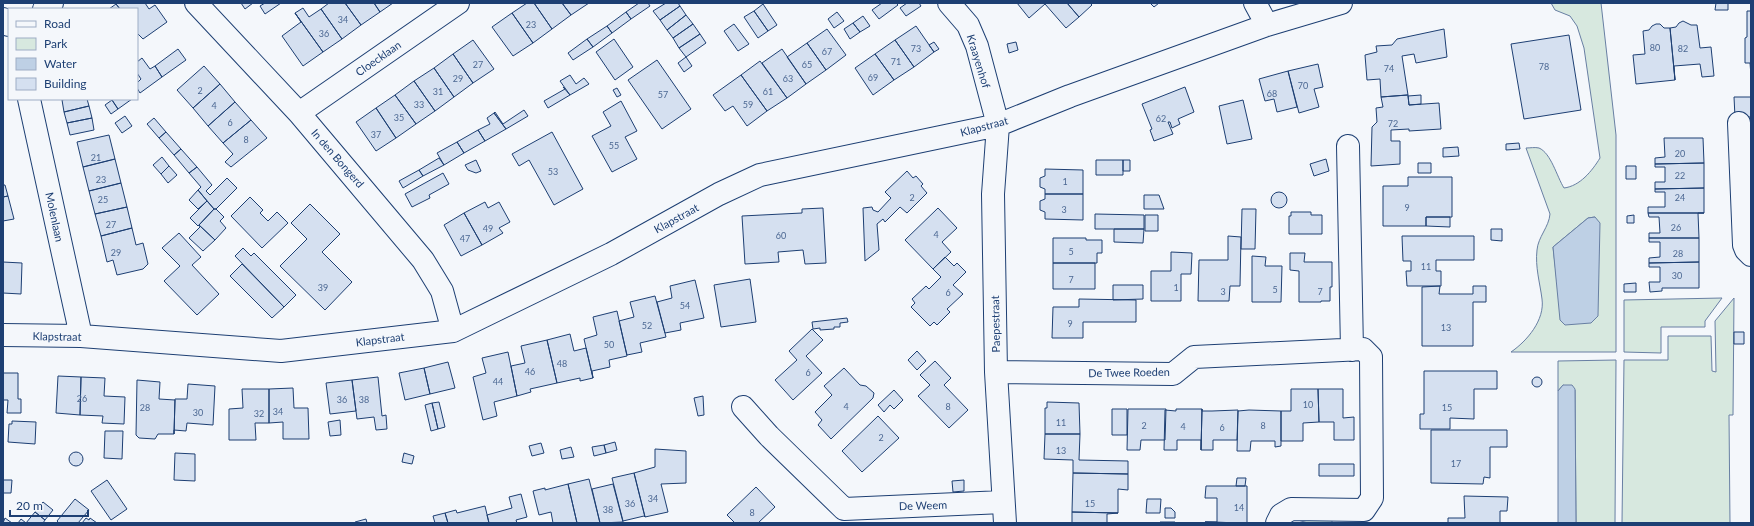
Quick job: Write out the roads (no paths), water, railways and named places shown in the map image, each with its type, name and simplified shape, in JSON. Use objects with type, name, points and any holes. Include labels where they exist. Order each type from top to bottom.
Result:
[{"type":"street","name":"In den Bongerd","points":[[196,3],[299,113],[423,260],[442,291],[453,331]]},
{"type":"street","name":"Cloecklaan","points":[[299,113],[458,3]]},
{"type":"street","name":"Kraayenhof","points":[[949,3],[968,25],[977,46],[998,125]]},
{"type":"street","points":[[1256,3],[1267,25]]},
{"type":"street","name":"Klapstraat","points":[[3,335],[81,336],[281,351],[453,331],[611,254],[719,194],[760,175],[998,125],[1070,96],[1267,25],[1341,3]]},
{"type":"street","name":"Molenlaan","points":[[29,100],[81,336]]},
{"type":"street","points":[[1739,123],[1744,244],[1746,250],[1751,254]]},
{"type":"street","name":"Paepestraat","points":[[998,125],[993,194],[996,372],[1004,512]]},
{"type":"street","points":[[1348,146],[1352,350]]},
{"type":"street","name":"De Twee Roeden","points":[[996,372],[1173,374],[1194,357],[1363,350],[1371,357],[1372,498],[1364,510],[1291,509],[1281,515],[1277,523]]},
{"type":"street","name":"De Weem","points":[[742,408],[843,516],[1004,512]]},
{"type":"water","points":[[1595,217],[1600,223],[1598,316],[1591,323],[1565,325],[1560,320],[1553,247],[1588,218]]},
{"type":"water","points":[[1563,385],[1572,385],[1575,389],[1576,523],[1558,523],[1558,391]]}]
